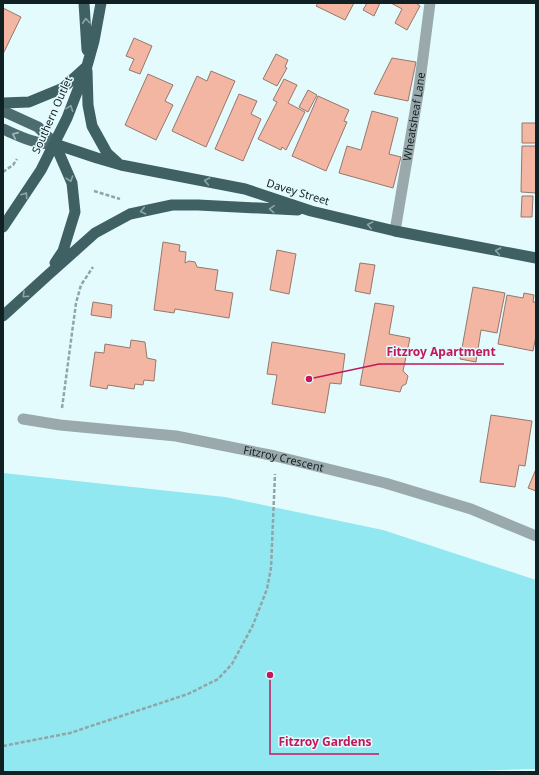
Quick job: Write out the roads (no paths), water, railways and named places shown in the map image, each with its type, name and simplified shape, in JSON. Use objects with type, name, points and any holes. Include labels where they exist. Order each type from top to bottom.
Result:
[{"type":"highway","points":[[84,3],[88,105],[92,126],[107,153],[121,165]]},
{"type":"highway","name":"Southern Outlet","points":[[3,227],[37,177],[67,118],[94,41],[101,3]]},
{"type":"highway","points":[[3,103],[29,102],[63,88],[86,66]]},
{"type":"highway","points":[[48,275],[63,251],[75,212],[72,183],[62,157],[55,144]]},
{"type":"highway","name":"Davey Street","points":[[55,144],[121,165],[245,189],[311,211],[395,230],[536,258]]},
{"type":"highway","points":[[3,316],[95,234],[130,214],[172,205],[311,211]]},
{"type":"main road","name":"Davey Street","points":[[3,111],[38,127],[55,144]]},
{"type":"main road","name":"Davey Street","points":[[3,129],[25,139],[47,144],[55,144]]},
{"type":"street","name":"Wheatsheaf Lane","points":[[395,230],[419,88],[430,3]]},
{"type":"street","name":"Fitzroy Crescent","points":[[23,419],[60,425],[176,436],[275,456],[385,483],[470,509],[536,536]]},
{"type":"place","name":"Fitzroy Apartment","points":[[309,379]]},
{"type":"place","name":"Fitzroy Gardens","points":[[270,675]]}]
